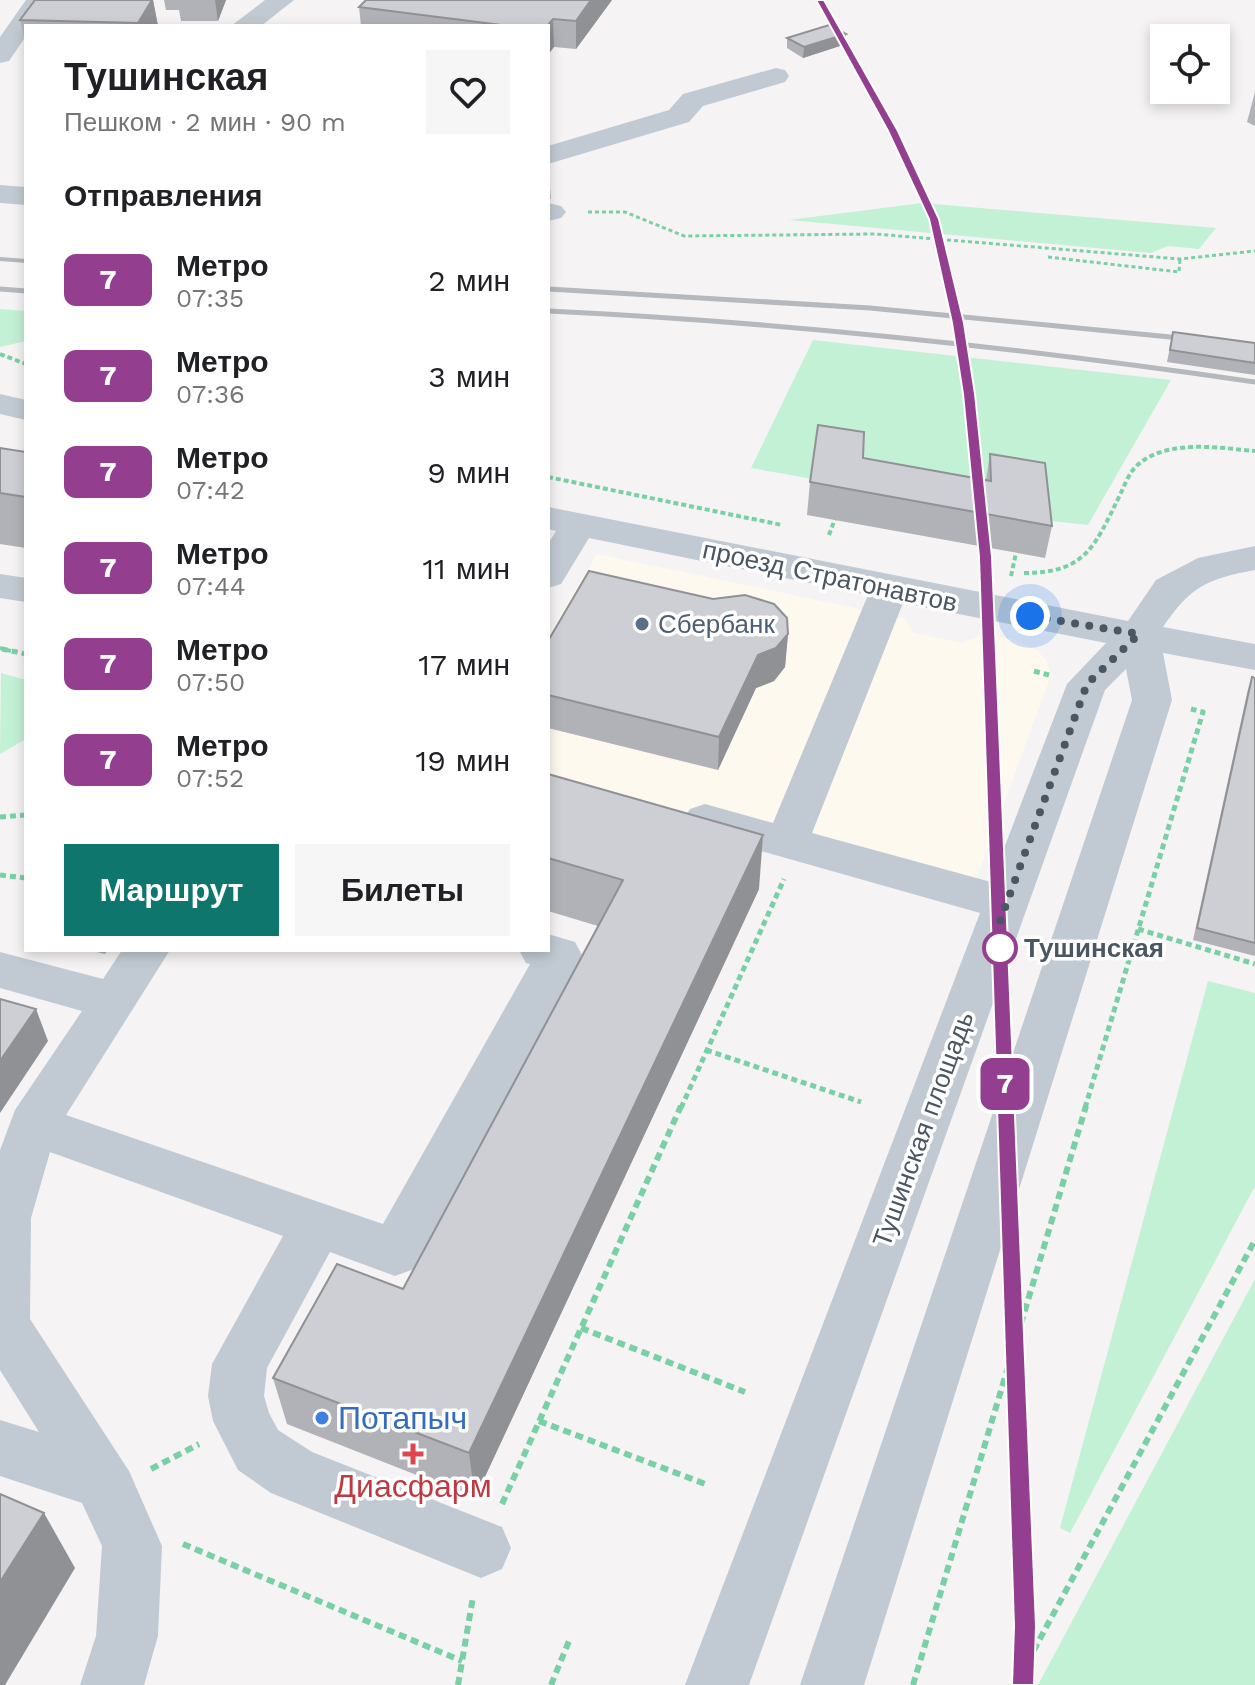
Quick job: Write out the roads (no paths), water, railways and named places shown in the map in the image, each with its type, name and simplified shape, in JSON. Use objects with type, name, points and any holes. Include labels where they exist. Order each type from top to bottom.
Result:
[{"type":"street","points":[[0,55],[39,0]]},
{"type":"street","points":[[247,24],[282,0]]},
{"type":"street","points":[[550,154],[679,116],[693,100],[776,76]]},
{"type":"street","points":[[0,404],[24,410]]},
{"type":"street","points":[[552,562],[563,521]]},
{"type":"street","name":"проезд Стратонавтов","points":[[563,521],[890,588],[1255,657]]},
{"type":"street","name":"Тушинская площадь","points":[[717,1685],[1087,684],[1139,634],[1170,589],[1211,566],[1255,558]]},
{"type":"street","points":[[0,586],[24,590]]},
{"type":"street","points":[[793,843],[890,588]]},
{"type":"street","points":[[832,1685],[1152,700],[1139,634]]},
{"type":"street","points":[[667,810],[1006,903]]},
{"type":"street","points":[[112,1685],[127,1636],[132,1546],[121,1491],[2,1324],[2,1219],[33,1125],[146,952]]},
{"type":"street","points":[[33,1125],[395,1252],[559,955],[549,952]]},
{"type":"street","points":[[0,970],[114,1001]]},
{"type":"street","points":[[318,1224],[240,1364],[236,1396],[242,1421],[258,1450],[292,1473],[481,1548]]},
{"type":"street","points":[[0,1448],[121,1491]]},
{"type":"railway","points":[[0,259],[24,261]]},
{"type":"railway","points":[[0,289],[24,291]]},
{"type":"railway","points":[[550,289],[870,308],[1191,339]]},
{"type":"railway","points":[[550,311],[725,322],[902,338],[1255,382]]},
{"type":"metro line","name":"7","points":[[820,0],[893,131],[934,219],[958,323],[969,394],[986,557],[1025,1626],[1023,1685]]},
{"type":"place","name":"Сбербанк","points":[[642,624]]},
{"type":"place","name":"Тушинская","points":[[1000,948]]},
{"type":"place","name":"Потапыч","points":[[322,1418]]},
{"type":"place","name":"Диасфарм","points":[[413,1454]]}]
